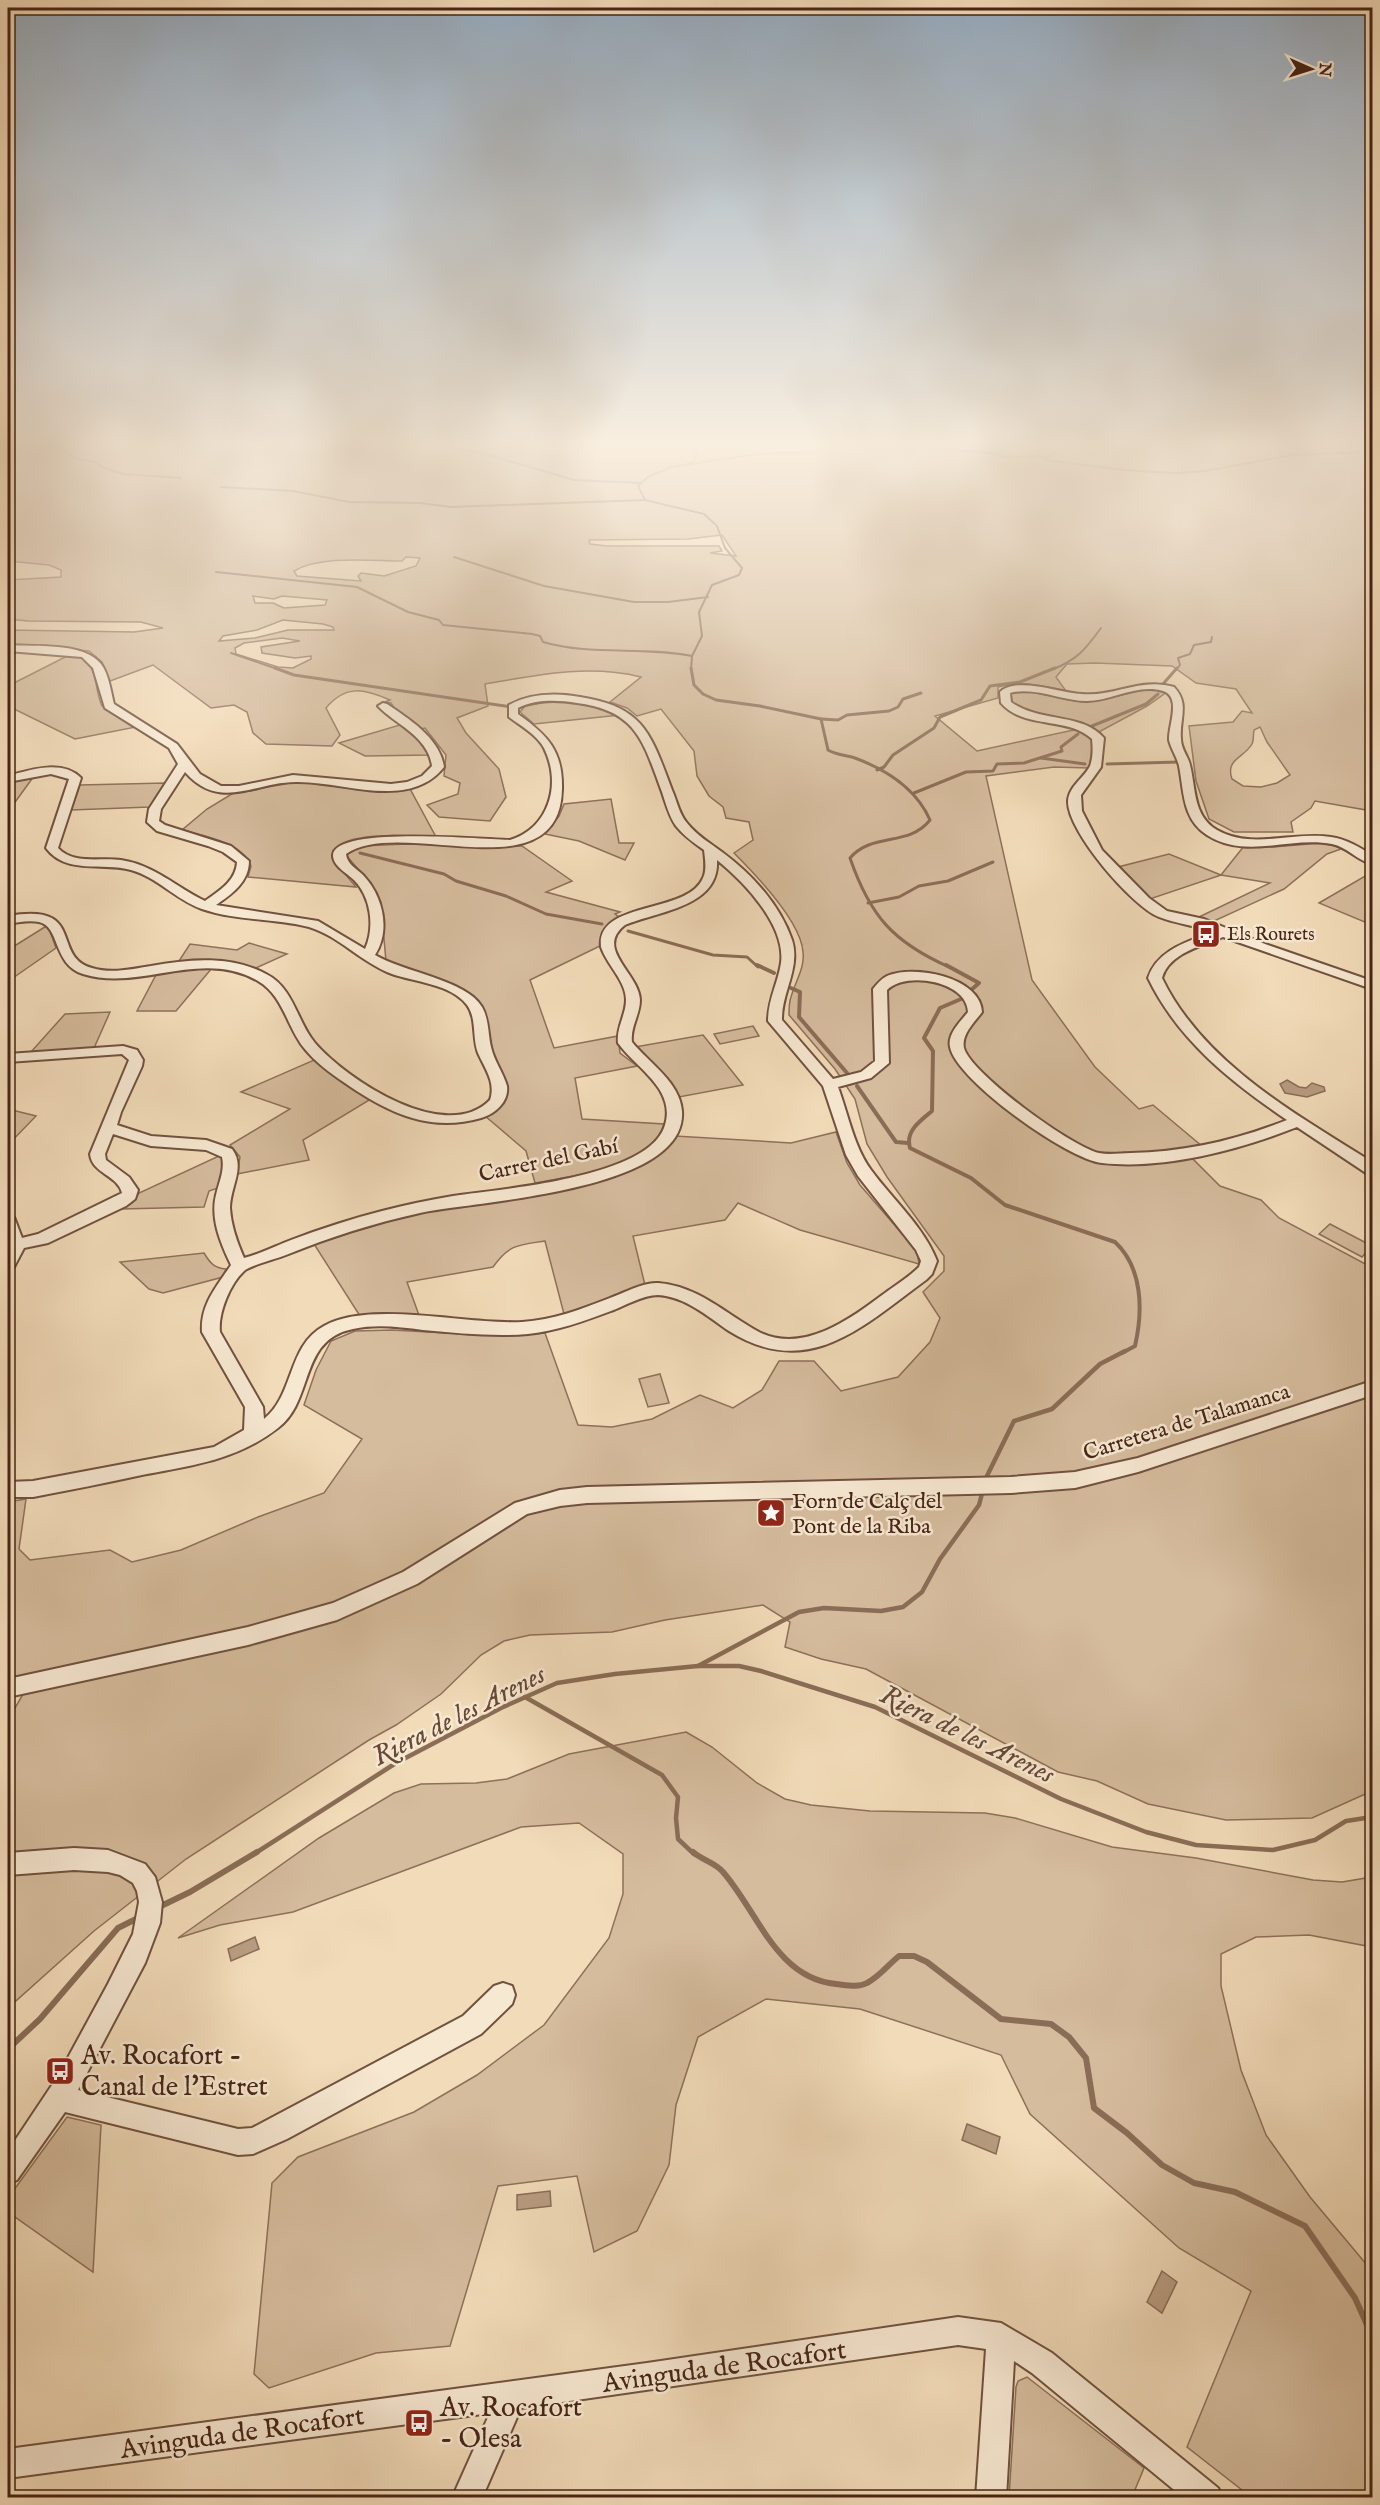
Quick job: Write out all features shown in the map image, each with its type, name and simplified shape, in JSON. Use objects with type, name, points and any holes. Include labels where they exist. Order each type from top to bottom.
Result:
[{"type":"street","points":[[8,648],[74,652],[86,655],[98,667],[109,706],[173,746],[193,776],[203,783],[225,789],[246,789],[299,778],[392,787],[411,784],[429,776],[438,766],[438,759],[412,726],[383,706]]},
{"type":"street","points":[[1372,860],[1348,846],[1329,840],[1248,844],[1228,840],[1204,826],[1195,816],[1189,801],[1185,766],[1175,741],[1178,701],[1171,690],[1149,686],[1083,698],[1022,688],[1008,689],[1005,692],[1006,703],[1018,713],[1036,720],[1080,726],[1090,730],[1098,738],[1096,765],[1074,799],[1090,842],[1109,866],[1151,907],[1163,914],[1199,922],[1372,985]]},
{"type":"street","points":[[8,1490],[33,1489],[218,1453],[277,1421],[288,1406],[309,1347],[319,1337],[351,1323],[389,1320],[489,1327],[543,1326],[654,1289],[686,1294],[750,1335],[770,1344],[784,1346],[813,1343],[841,1330],[926,1270],[929,1261],[914,1232],[870,1180],[854,1155],[830,1084],[775,1021],[773,1008],[776,993],[788,970],[789,958],[787,943],[780,928],[750,883],[688,831],[676,816],[643,732],[629,715],[607,705],[572,698],[543,699],[521,703],[513,707],[512,712],[549,747],[553,759],[557,797],[551,817],[529,838],[511,844],[385,840],[346,846],[341,851],[340,857],[368,892],[377,920],[376,941],[368,956]]},
{"type":"street","points":[[184,764],[154,809],[153,822],[161,828],[227,849],[243,861],[242,876],[206,906]]},
{"type":"street","points":[[8,779],[47,771],[62,772],[75,778],[54,836],[52,848],[55,854],[72,860],[119,864],[148,870],[206,906],[325,928],[388,968],[432,980],[471,1002],[478,1018],[487,1057],[500,1089],[498,1098],[492,1106],[473,1116],[448,1119],[406,1114],[362,1087],[316,1054],[277,990],[267,980],[243,968],[192,964],[128,973],[95,973],[70,962],[54,924],[47,919],[8,920]]},
{"type":"street","name":"Carrer del Gabí","points":[[239,1265],[265,1258],[326,1234],[395,1213],[598,1175],[634,1164],[660,1146],[668,1136],[673,1124],[674,1110],[671,1096],[656,1075],[626,1043],[624,1037],[632,1008],[633,994],[608,946],[608,935],[614,926],[624,920],[678,903],[699,892],[709,880],[710,849]]},
{"type":"street","points":[[1223,932],[1161,963],[1155,973],[1157,987],[1194,1039],[1298,1121],[1372,1169]]},
{"type":"street","points":[[830,1084],[866,1075],[882,1063],[880,989],[887,982],[904,976],[918,976],[961,988],[974,1001],[975,1012],[956,1040],[957,1051],[965,1063],[989,1086],[1061,1141],[1094,1157],[1147,1158],[1192,1153],[1255,1138],[1298,1121]]},
{"type":"street","points":[[8,1058],[60,1056],[116,1050],[132,1053],[136,1060],[113,1112],[109,1128],[96,1152],[104,1168],[128,1185],[129,1195],[120,1202],[42,1239],[13,1244]]},
{"type":"street","points":[[109,1128],[121,1129],[147,1141],[212,1146],[224,1149],[230,1156],[231,1164],[223,1199],[223,1214],[228,1239],[239,1265],[212,1307],[208,1320],[211,1332],[254,1407],[253,1434]]},
{"type":"street","points":[[8,1221],[13,1244],[8,1263]]},
{"type":"street","name":"Carretera de Talamanca","points":[[8,1688],[248,1636],[337,1611],[410,1578],[522,1508],[560,1498],[597,1495],[951,1487],[1056,1482],[1108,1473],[1372,1388]]},
{"type":"street","points":[[8,1864],[54,1860],[93,1860],[118,1864],[139,1872],[148,1885],[150,1912],[141,1943],[104,2018],[59,2098],[8,2171]]},
{"type":"street","points":[[59,2098],[238,2142],[253,2141],[279,2130],[400,2062],[472,2025],[503,1995]]},
{"type":"street","name":"Avinguda de Rocafort","points":[[8,2464],[958,2331],[1001,2337],[1042,2363],[1118,2427],[1209,2498]]},
{"type":"street","points":[[991,2498],[1001,2337]]},
{"type":"street","points":[[466,2498],[512,2395]]},
{"type":"shaded area","points":[[8,558],[405,558],[402,561],[332,561],[305,566],[294,571],[297,576],[361,581],[358,576],[361,573],[384,576],[416,566],[419,558],[1372,558],[1372,811],[1315,801],[1311,808],[1291,822],[1293,832],[1234,832],[1209,819],[1196,781],[1189,726],[1233,722],[1242,711],[1252,713],[1236,689],[1196,683],[1172,666],[1067,664],[1056,677],[1066,691],[1032,684],[1007,685],[998,687],[998,698],[935,716],[977,751],[1078,729],[1092,739],[1092,757],[1089,768],[1054,767],[986,776],[1032,980],[1095,1067],[1139,1109],[1153,1105],[1203,1147],[1190,1156],[1220,1186],[1261,1200],[1279,1218],[1372,1266],[1372,1791],[1312,1818],[1226,1820],[1148,1804],[1097,1781],[1058,1772],[866,1669],[821,1659],[785,1647],[790,1622],[763,1605],[665,1620],[612,1632],[530,1635],[504,1641],[481,1655],[441,1694],[186,1859],[94,1931],[8,2008],[8,1720],[22,1696],[8,1674],[8,1502],[26,1499],[19,1549],[30,1560],[110,1550],[132,1562],[181,1550],[258,1517],[324,1493],[362,1439],[304,1405],[316,1370],[331,1341],[355,1331],[392,1330],[483,1335],[545,1333],[578,1425],[612,1427],[652,1419],[700,1395],[733,1408],[762,1390],[779,1361],[814,1361],[841,1391],[898,1377],[930,1342],[940,1318],[923,1292],[944,1271],[944,1256],[887,1177],[867,1144],[855,1099],[835,1069],[789,1015],[790,1001],[801,969],[803,952],[794,926],[786,913],[765,885],[734,853],[753,840],[749,822],[726,818],[723,807],[709,796],[697,776],[694,751],[661,709],[637,716],[627,708],[610,702],[641,677],[602,671],[582,671],[543,674],[485,684],[488,706],[457,718],[466,733],[499,769],[506,797],[490,821],[439,817],[427,805],[458,794],[460,783],[444,776],[446,755],[425,728],[421,729],[395,709],[391,703],[385,702],[390,700],[372,693],[356,691],[348,692],[333,700],[326,708],[340,735],[332,746],[266,744],[253,733],[247,712],[234,705],[211,708],[153,665],[110,681],[102,662],[89,651],[8,645],[8,630],[134,632],[163,628],[141,622],[8,619],[8,580],[61,577],[61,570],[49,565],[8,561]],"holes":[[[253,596],[274,599],[282,596],[327,600],[325,605],[284,608],[273,603],[255,603]],[[283,620],[323,624],[333,627],[334,630],[288,630],[255,638],[219,641],[223,636],[257,630]],[[282,638],[300,641],[261,647],[262,653],[295,658],[311,656],[311,659],[293,668],[278,667],[236,654],[235,648],[244,643]],[[1260,727],[1267,742],[1290,775],[1277,783],[1261,787],[1243,786],[1232,779],[1231,767],[1236,759],[1249,749],[1253,741],[1254,730]]]},
{"type":"shaded area","points":[[71,654],[87,662],[91,668],[102,706],[136,727],[75,739],[8,706],[8,686]]},
{"type":"shaded area","points":[[1151,689],[1167,692],[1147,706],[1099,732],[1083,724],[1039,717],[1013,704],[1010,695],[1011,692],[1020,691],[1081,701],[1099,700]]},
{"type":"shaded area","points":[[552,701],[587,705],[620,715],[534,724],[520,712],[525,706]]},
{"type":"shaded area","points":[[403,724],[417,737],[430,755],[365,756],[339,743]]},
{"type":"shaded area","points":[[34,776],[8,812],[8,782]]},
{"type":"shaded area","points":[[290,781],[409,787],[436,837],[396,835],[366,837],[341,844],[333,851],[332,858],[356,887],[248,877],[251,866],[240,851],[221,841],[182,830],[207,809],[235,792],[251,791]]},
{"type":"shaded area","points":[[165,783],[150,807],[71,810],[80,785]]},
{"type":"shaded area","points":[[611,799],[619,843],[634,843],[625,860],[579,841],[545,834],[559,816],[564,804]]},
{"type":"shaded area","points":[[1321,843],[1344,848],[1327,854],[1284,889],[1212,922],[1199,917],[1270,883],[1221,875],[1244,846],[1273,847]]},
{"type":"shaded area","points":[[406,844],[522,846],[572,881],[546,892],[620,912],[615,914],[619,917],[602,932],[602,945],[530,980],[554,1048],[618,1036],[620,1053],[637,1066],[575,1078],[582,1119],[664,1124],[656,1139],[644,1151],[628,1160],[590,1173],[535,1183],[526,1151],[485,1116],[498,1109],[505,1101],[508,1086],[493,1053],[488,1026],[479,1002],[470,993],[451,984],[386,961],[381,906],[368,881],[346,855],[361,846]]},
{"type":"shaded area","points":[[1169,854],[1221,875],[1150,899],[1118,867]]},
{"type":"shaded area","points":[[1372,872],[1372,920],[1367,923],[1319,903]]},
{"type":"shaded area","points":[[48,925],[56,948],[10,980],[8,950]]},
{"type":"shaded area","points":[[249,943],[287,954],[256,968],[214,960],[179,961],[190,944],[237,950]]},
{"type":"shaded area","points":[[185,968],[212,968],[176,1011],[137,1011],[157,973]]},
{"type":"shaded area","points":[[110,1012],[94,1048],[30,1053],[65,1014]]},
{"type":"shaded area","points":[[753,1026],[759,1036],[720,1044],[714,1034]]},
{"type":"shaded area","points":[[703,1035],[743,1085],[679,1097],[673,1087],[635,1047]]},
{"type":"shaded area","points":[[314,1060],[371,1099],[303,1140],[309,1160],[237,1174],[240,1157],[230,1145],[290,1109],[241,1092]]},
{"type":"shaded area","points":[[1287,1080],[1306,1088],[1312,1083],[1324,1087],[1325,1091],[1307,1097],[1285,1093],[1280,1084]]},
{"type":"shaded area","points":[[8,1109],[36,1116],[8,1145]]},
{"type":"shaded area","points":[[836,1132],[847,1163],[860,1185],[917,1251],[919,1264],[800,1230],[738,1203],[725,1220],[633,1236],[645,1285],[564,1314],[545,1241],[536,1242],[515,1247],[504,1254],[493,1267],[407,1282],[420,1318],[360,1316],[314,1244],[406,1216],[615,1176],[657,1157],[675,1136],[791,1143]]},
{"type":"shaded area","points":[[221,1155],[224,1164],[218,1188],[209,1191],[204,1207],[121,1209],[132,1203],[139,1193]]},
{"type":"shaded area","points":[[1330,1224],[1372,1246],[1362,1257],[1319,1234]]},
{"type":"shaded area","points":[[204,1253],[213,1264],[226,1269],[223,1277],[163,1293],[149,1289],[120,1262]]},
{"type":"shaded area","points":[[660,1374],[669,1403],[648,1407],[639,1379]]},
{"type":"shaded area","points":[[686,1732],[712,1747],[757,1783],[785,1799],[811,1805],[870,1811],[985,1813],[1015,1818],[1112,1847],[1196,1858],[1313,1880],[1342,1882],[1372,1877],[1372,1947],[1309,1935],[1256,1937],[1221,1954],[1221,1986],[1241,2070],[1266,2135],[1310,2197],[1372,2271],[1372,2497],[1251,2497],[1187,2447],[1251,2291],[1179,2248],[1030,2114],[1001,2055],[860,2009],[766,1999],[698,2037],[676,2105],[669,2165],[637,2231],[594,2252],[577,2176],[498,2186],[450,2346],[376,2353],[269,2388],[254,2374],[272,2183],[298,2157],[414,2112],[477,2075],[544,2025],[609,1938],[623,1894],[623,1854],[579,1823],[521,1827],[293,1912],[220,1925],[178,1938],[319,1838],[394,1793],[421,1784],[476,1783],[507,1779],[569,1754]]},
{"type":"shaded area","points":[[255,1937],[259,1949],[231,1961],[228,1949]]},
{"type":"shaded area","points":[[67,2117],[101,2125],[93,2272],[8,2212],[8,2198]]},
{"type":"shaded area","points":[[967,2124],[1000,2137],[996,2154],[962,2140]]},
{"type":"shaded area","points":[[550,2191],[551,2206],[517,2210],[517,2195]]},
{"type":"shaded area","points":[[1162,2271],[1177,2282],[1162,2313],[1147,2302]]},
{"type":"shaded area","points":[[1027,2377],[1144,2468],[1132,2497],[1009,2497],[1016,2387],[1018,2381]]},
{"type":"waterway","points":[[457,558],[544,586],[634,602],[668,602],[706,597]]},
{"type":"waterway","points":[[706,597],[712,585],[739,575],[742,568],[733,558]]},
{"type":"waterway","points":[[216,572],[357,587],[408,612],[439,620],[443,625],[532,634],[540,636],[543,642],[561,646],[692,656]]},
{"type":"waterway","points":[[692,656],[702,636],[699,612],[706,597]]},
{"type":"waterway","points":[[1051,670],[1080,654],[1101,628]]},
{"type":"waterway","points":[[1176,670],[1180,665],[1178,658],[1190,654],[1194,645],[1211,642],[1212,637]]},
{"type":"waterway","points":[[231,653],[280,670]]},
{"type":"waterway","points":[[691,669],[692,656]]},
{"type":"waterway","points":[[275,668],[294,675],[512,707]]},
{"type":"waterway","points":[[880,769],[884,767],[893,755],[934,728],[940,717],[981,700],[990,686],[1020,682],[1055,668]]},
{"type":"waterway","points":[[1163,684],[1177,668]]},
{"type":"waterway","points":[[691,669],[694,685],[703,694],[716,700],[760,706],[821,719]]},
{"type":"waterway","points":[[821,719],[838,720],[847,715],[889,711],[898,707],[903,699],[921,693]]},
{"type":"waterway","points":[[1092,726],[1146,704],[1158,694]]},
{"type":"waterway","points":[[821,719],[828,750],[880,769]]},
{"type":"waterway","points":[[914,793],[966,772],[993,771],[997,764],[1024,763],[1062,751],[1061,747],[1078,734]]},
{"type":"waterway","points":[[1041,758],[1085,764]]},
{"type":"waterway","points":[[1107,764],[1179,762]]},
{"type":"waterway","points":[[870,903],[850,858],[869,845],[912,834],[930,820],[909,789],[880,769]]},
{"type":"waterway","points":[[360,853],[444,874],[456,881],[506,896],[546,914],[602,924]]},
{"type":"waterway","points":[[870,903],[899,897],[919,886],[948,881],[993,862]]},
{"type":"waterway","points":[[870,903],[898,937],[929,958],[949,967]]},
{"type":"waterway","points":[[628,931],[713,955],[747,957],[758,967]]},
{"type":"waterway","points":[[757,965],[774,973]]},
{"type":"waterway","points":[[946,965],[979,983],[961,999],[940,1008],[924,1038],[933,1051],[932,1111],[912,1131],[910,1148],[971,1178],[1005,1205],[1115,1242],[1131,1264],[1136,1277],[1140,1305],[1135,1346],[1122,1353]]},
{"type":"waterway","points":[[791,988],[800,992],[799,1017],[847,1073]]},
{"type":"waterway","points":[[857,1086],[896,1142],[908,1143]]},
{"type":"waterway","points":[[985,1480],[1014,1421],[1052,1409],[1100,1364],[1125,1351]]},
{"type":"waterway","points":[[698,1666],[799,1612],[824,1608],[881,1611],[903,1607],[922,1592],[940,1559],[979,1505],[983,1490]]},
{"type":"waterway","name":"Riera de les Arenes","points":[[525,1697],[557,1683],[615,1674],[698,1666]]},
{"type":"waterway","name":"Riera de les Arenes","points":[[698,1666],[739,1666],[761,1671],[875,1707],[1061,1799],[1146,1832],[1196,1845],[1273,1850],[1315,1840],[1346,1821],[1372,1817]]},
{"type":"waterway","name":"Riera de les Arenes","points":[[254,1854],[396,1763],[525,1697]]},
{"type":"waterway","points":[[525,1697],[662,1775],[678,1797],[676,1818],[678,1839],[694,1854]]},
{"type":"waterway","name":"Riera de les Arenes","points":[[157,1908],[190,1892],[257,1852]]},
{"type":"waterway","points":[[693,1852],[720,1869],[770,1941],[798,1970],[815,1979],[836,1984],[860,1985],[876,1977],[899,1956],[914,1956],[927,1962],[1001,2019],[1051,2024],[1069,2037],[1086,2058],[1094,2108],[1127,2133],[1162,2165],[1194,2183],[1235,2192],[1305,2226],[1355,2298],[1372,2336]]},
{"type":"waterway","name":"Riera de les Arenes","points":[[8,2049],[40,2019],[118,1928],[140,1917]]},
{"type":"place","name":"Els Rourets","points":[[1206,934]]},
{"type":"place","name":"Forn de Calç del Pont de la Riba","points":[[771,1513]]},
{"type":"place","name":"Av. Rocafort - Canal de l'Estret","points":[[60,2071]]},
{"type":"place","name":"Av. Rocafort - Olesa","points":[[419,2423]]}]
